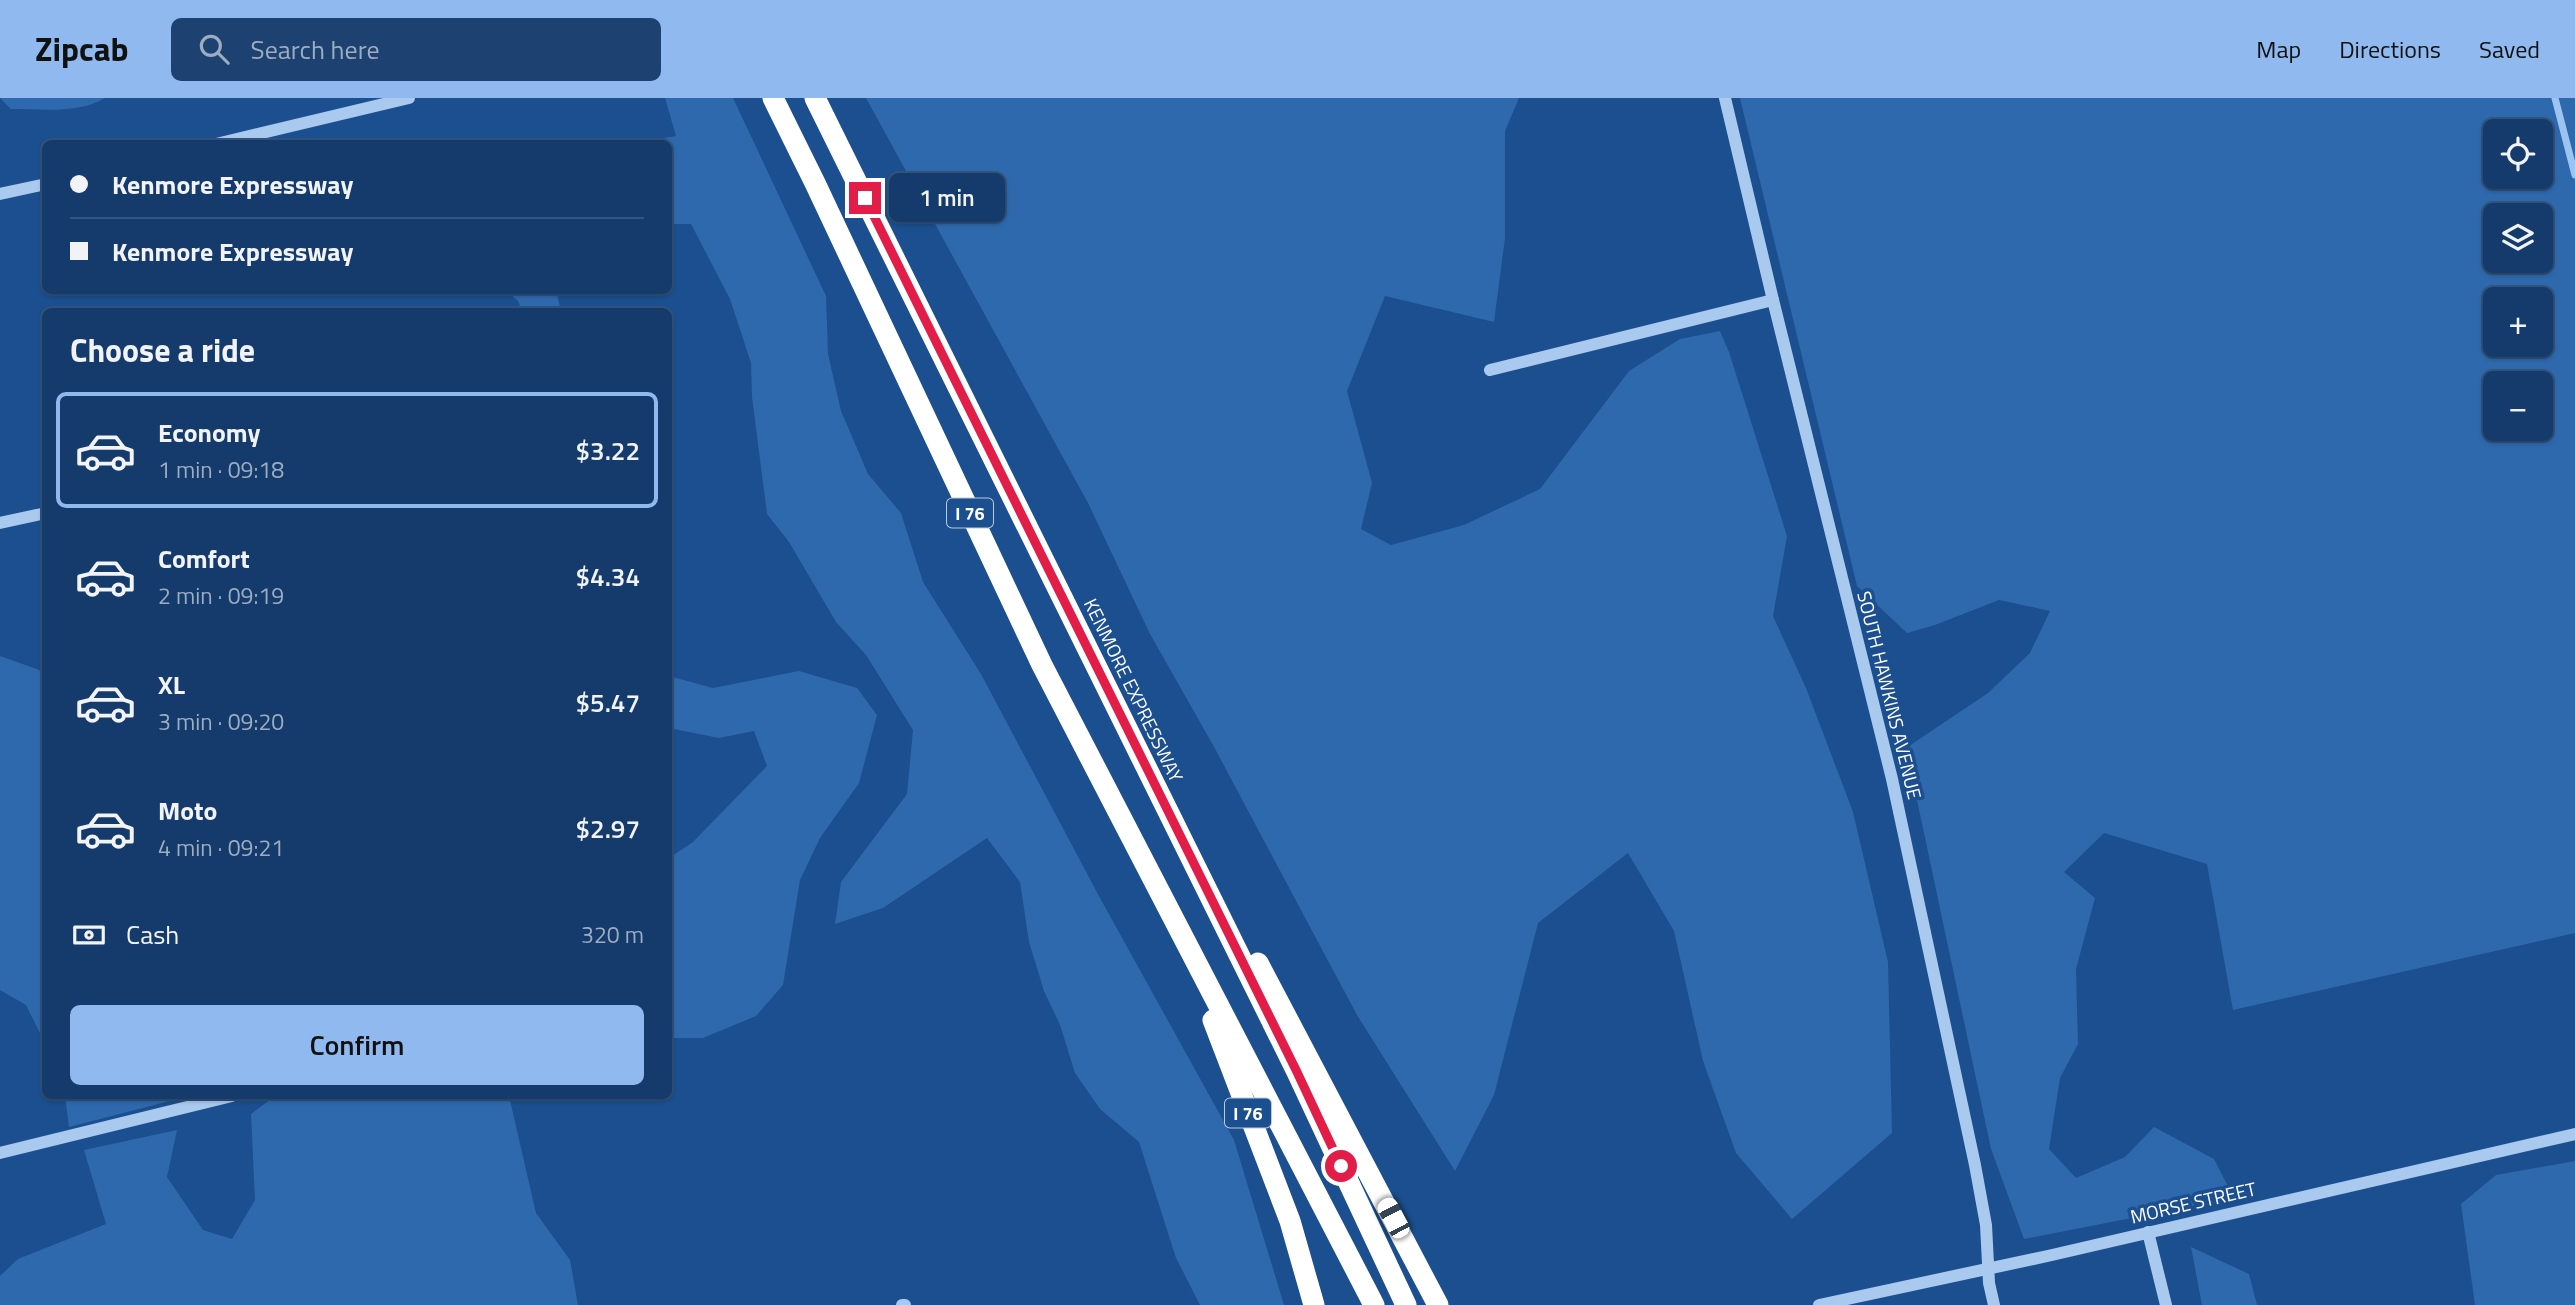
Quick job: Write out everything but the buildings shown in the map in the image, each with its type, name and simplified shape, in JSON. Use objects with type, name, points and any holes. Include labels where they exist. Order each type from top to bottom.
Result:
[{"type":"highway","name":"I 76","points":[[773,98],[1042,664],[1176,923],[1290,1221],[1314,1305]]},
{"type":"highway","name":"KENMORE EXPRESSWAY","points":[[816,98],[1297,1072],[1406,1305]]},
{"type":"highway","points":[[1133,740],[1267,978],[1438,1305]]},
{"type":"highway","points":[[1176,923],[1374,1305]]},
{"type":"street","points":[[233,140],[409,98]]},
{"type":"street","name":"SOUTH HAWKINS AVENUE","points":[[1725,98],[1892,779],[1975,1164],[1986,1225],[1988,1268],[1994,1305]]},
{"type":"street","points":[[0,194],[42,185]]},
{"type":"street","points":[[1490,370],[1773,300]]},
{"type":"street","points":[[0,523],[42,514]]},
{"type":"street","points":[[0,1153],[219,1099]]},
{"type":"street","name":"MORSE STREET","points":[[1819,1305],[1845,1302],[2575,1134]]},
{"type":"street","points":[[2148,1232],[2166,1305]]},
{"type":"shaded area","points":[[0,98],[105,98],[72,109],[47,110],[11,109]]},
{"type":"shaded area","points":[[665,98],[733,98],[826,296],[828,354],[841,411],[868,474],[901,513],[923,582],[981,674],[1100,898],[1234,1140],[1284,1305],[1200,1305],[1176,1258],[1139,1142],[1100,1109],[1075,1073],[1029,942],[1020,882],[987,838],[883,908],[835,924],[841,882],[907,794],[913,730],[866,655],[836,622],[789,542],[767,514],[752,397],[751,363],[730,299],[691,224],[672,224],[672,140],[653,140],[676,136]]},
{"type":"shaded area","points":[[866,98],[1519,98],[1505,131],[1505,238],[1494,322],[1385,296],[1347,391],[1372,483],[1361,529],[1391,545],[1464,525],[1540,489],[1629,371],[1680,339],[1720,331],[1787,536],[1773,616],[1806,688],[1853,812],[1888,962],[1892,1133],[1792,1219],[1736,1153],[1703,1061],[1674,931],[1628,853],[1538,923],[1494,1095],[1455,1171],[1357,1015],[1213,745],[1150,634],[1088,503]]},
{"type":"shaded area","points":[[1740,98],[2575,98],[2575,933],[2233,1010],[2207,864],[2104,833],[2064,872],[2095,898],[2076,969],[2078,1044],[2060,1078],[2049,1149],[2076,1178],[2125,1157],[2154,1127],[2214,1159],[2234,1198],[2024,1239],[1991,1149],[1906,748],[1988,693],[2030,653],[2050,611],[1999,600],[1907,633],[1857,586]]},
{"type":"shaded area","points":[[510,294],[557,294],[560,308],[521,308]]},
{"type":"shaded area","points":[[0,656],[42,671],[42,1037],[26,1005],[0,990]]},
{"type":"shaded area","points":[[799,671],[857,688],[877,715],[859,783],[820,838],[800,880],[783,985],[756,1016],[703,1038],[672,1038],[672,856],[693,842],[767,766],[754,731],[719,738],[672,729],[672,677],[713,688]]},
{"type":"shaded area","points":[[65,1099],[177,1099],[69,1127]]},
{"type":"shaded area","points":[[271,1099],[510,1099],[536,1213],[570,1260],[578,1305],[0,1305],[0,1276],[18,1259],[106,1224],[84,1150],[177,1130],[167,1177],[203,1230],[232,1239],[255,1200],[251,1114]]},
{"type":"shaded area","points":[[2575,1161],[2575,1305],[2475,1305],[2461,1204],[2496,1175]]},
{"type":"shaded area","points":[[2191,1247],[2249,1274],[2257,1305],[2202,1305]]},
{"type":"waterway","points":[[2555,98],[2575,175]]},
{"type":"route","points":[[865,198],[1341,1166]]}]
